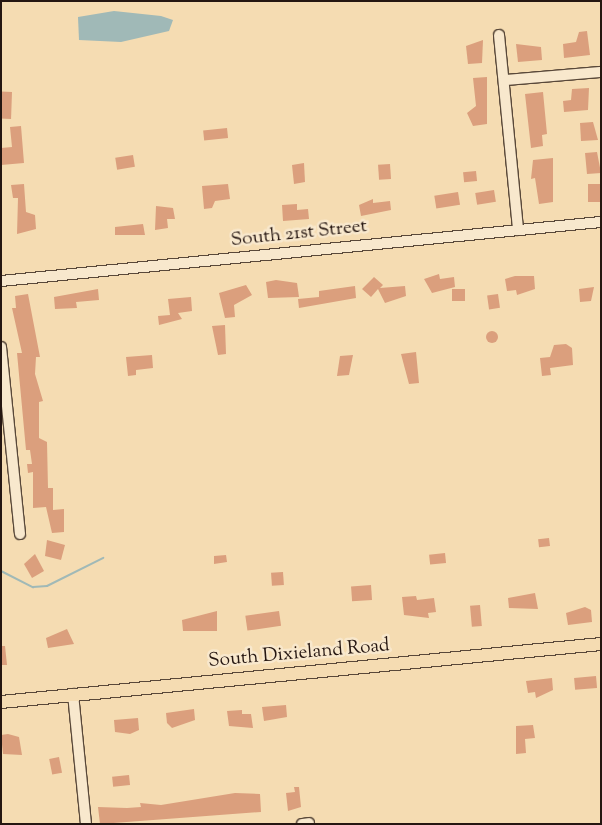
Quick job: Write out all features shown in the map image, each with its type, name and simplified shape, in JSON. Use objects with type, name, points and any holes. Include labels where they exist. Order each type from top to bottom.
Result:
[{"type":"main road","name":"South Dixieland Road","points":[[1,702],[601,644]]},
{"type":"street","points":[[499,35],[505,80],[518,230]]},
{"type":"street","points":[[505,80],[601,72]]},
{"type":"street","name":"South 21st Street","points":[[1,281],[601,222]]},
{"type":"street","points":[[1,347],[20,534]]},
{"type":"street","points":[[73,694],[86,824]]},
{"type":"water","points":[[114,11],[161,16],[173,20],[169,31],[121,42],[79,40],[78,17]]},
{"type":"building","points":[[587,31],[590,55],[564,58],[563,44],[576,42],[579,32]]},
{"type":"building","points":[[483,40],[482,63],[468,64],[466,46]]},
{"type":"building","points":[[516,44],[541,47],[542,60],[518,62]]},
{"type":"building","points":[[487,77],[487,124],[473,126],[467,113],[476,106],[473,78]]},
{"type":"building","points":[[589,88],[588,110],[564,112],[563,101],[571,100],[572,89]]},
{"type":"building","points":[[1,92],[12,92],[11,119],[1,119]]},
{"type":"building","points":[[543,92],[547,134],[542,135],[543,146],[531,148],[525,94]]},
{"type":"building","points":[[593,122],[598,140],[581,141],[580,123]]},
{"type":"building","points":[[21,126],[24,163],[1,165],[1,148],[12,147],[10,127]]},
{"type":"building","points":[[227,128],[228,138],[204,140],[203,131]]},
{"type":"building","points":[[597,152],[601,173],[587,174],[585,153]]},
{"type":"building","points":[[133,155],[135,167],[117,170],[115,158]]},
{"type":"building","points":[[553,158],[553,202],[539,204],[535,178],[531,179],[533,160]]},
{"type":"building","points":[[304,163],[305,182],[294,184],[292,165]]},
{"type":"building","points":[[390,164],[391,179],[379,180],[378,165]]},
{"type":"building","points":[[476,171],[477,181],[464,182],[463,172]]},
{"type":"building","points":[[24,184],[26,212],[35,215],[36,229],[17,234],[18,198],[13,198],[11,185]]},
{"type":"building","points":[[228,184],[230,199],[215,201],[212,208],[204,209],[202,186]]},
{"type":"building","points":[[588,184],[601,184],[601,202],[588,202]]},
{"type":"building","points":[[494,190],[496,202],[477,205],[475,193]]},
{"type":"building","points":[[458,192],[460,205],[436,209],[434,196]]},
{"type":"building","points":[[373,199],[373,203],[390,201],[391,210],[361,216],[359,205]]},
{"type":"building","points":[[297,204],[297,210],[308,209],[309,219],[283,221],[282,205]]},
{"type":"building","points":[[156,206],[173,208],[175,219],[167,219],[168,228],[155,230]]},
{"type":"building","points":[[143,224],[145,235],[115,235],[115,227]]},
{"type":"building","points":[[439,274],[440,279],[454,277],[455,287],[432,293],[424,279]]},
{"type":"building","points":[[515,276],[534,276],[535,289],[517,295],[516,290],[507,291],[505,279]]},
{"type":"building","points":[[374,277],[383,285],[380,288],[405,286],[406,296],[385,303],[378,289],[371,297],[362,289]]},
{"type":"building","points":[[276,280],[297,283],[299,297],[268,298],[266,282]]},
{"type":"building","points":[[246,285],[252,295],[234,305],[235,317],[225,318],[219,293]]},
{"type":"building","points":[[355,286],[356,298],[299,308],[298,299],[319,297],[319,291]]},
{"type":"building","points":[[594,287],[591,301],[580,302],[579,289]]},
{"type":"building","points":[[98,289],[99,300],[76,302],[77,308],[55,309],[54,297]]},
{"type":"building","points":[[452,289],[465,289],[465,301],[452,301]]},
{"type":"building","points":[[28,294],[40,357],[36,357],[35,374],[43,401],[39,402],[39,438],[47,442],[48,488],[53,488],[53,510],[64,509],[64,532],[52,533],[46,507],[33,508],[33,472],[28,473],[27,464],[32,464],[30,450],[26,450],[17,353],[22,353],[12,308],[16,308],[15,296]]},
{"type":"building","points":[[498,294],[500,308],[489,309],[487,296]]},
{"type":"building","points":[[191,297],[192,311],[178,313],[182,319],[159,325],[158,316],[170,315],[168,299]]},
{"type":"building","points":[[225,325],[226,354],[218,355],[212,326]]},
{"type":"building","points":[[490,331],[494,331],[498,337],[494,343],[490,343],[486,339],[486,335]]},
{"type":"building","points":[[566,344],[572,348],[573,365],[550,368],[551,375],[542,376],[540,358],[550,357],[554,345]]},
{"type":"building","points":[[416,352],[419,383],[409,384],[401,354]]},
{"type":"building","points":[[152,355],[153,368],[136,370],[136,375],[128,376],[126,357]]},
{"type":"building","points":[[353,355],[349,375],[337,376],[340,356]]},
{"type":"building","points":[[549,538],[550,546],[539,547],[538,539]]},
{"type":"building","points":[[47,540],[65,545],[61,560],[45,556]]},
{"type":"building","points":[[445,553],[446,563],[430,565],[429,555]]},
{"type":"building","points":[[35,554],[44,571],[32,578],[24,564]]},
{"type":"building","points":[[226,555],[227,562],[214,564],[214,556]]},
{"type":"building","points":[[283,572],[284,585],[272,586],[271,573]]},
{"type":"building","points":[[371,585],[372,600],[352,601],[351,586]]},
{"type":"building","points":[[535,593],[538,609],[509,608],[508,598]]},
{"type":"building","points":[[416,596],[417,600],[434,598],[436,612],[428,613],[429,618],[404,615],[402,597]]},
{"type":"building","points":[[480,605],[482,626],[472,627],[470,606]]},
{"type":"building","points":[[585,607],[591,610],[592,622],[568,625],[566,613]]},
{"type":"building","points":[[217,611],[217,631],[183,631],[182,620]]},
{"type":"building","points":[[279,611],[281,626],[247,631],[245,616]]},
{"type":"building","points":[[67,629],[74,644],[48,648],[46,638]]},
{"type":"building","points":[[1,646],[5,646],[7,665],[1,665]]},
{"type":"building","points":[[596,676],[597,688],[575,690],[574,678]]},
{"type":"building","points":[[552,678],[553,690],[536,698],[535,692],[528,693],[526,681]]},
{"type":"building","points":[[286,705],[287,717],[264,721],[262,707]]},
{"type":"building","points":[[194,709],[195,720],[172,728],[167,723],[166,713]]},
{"type":"building","points":[[242,710],[242,714],[251,714],[253,728],[229,726],[227,711]]},
{"type":"building","points":[[138,718],[139,730],[130,734],[115,732],[114,720]]},
{"type":"building","points":[[533,725],[535,738],[525,739],[526,753],[516,754],[516,726]]},
{"type":"building","points":[[8,734],[19,737],[22,755],[3,754],[1,735]]},
{"type":"building","points":[[59,757],[62,773],[52,775],[49,759]]},
{"type":"building","points":[[129,775],[130,785],[113,787],[112,777]]},
{"type":"building","points":[[294,787],[299,787],[301,807],[288,811],[286,793],[295,792]]},
{"type":"building","points":[[235,793],[260,794],[261,812],[100,824],[98,807],[141,807],[140,803],[161,805]]},
{"type":"waterway","points":[[1,571],[33,587],[47,586],[103,558]]}]
